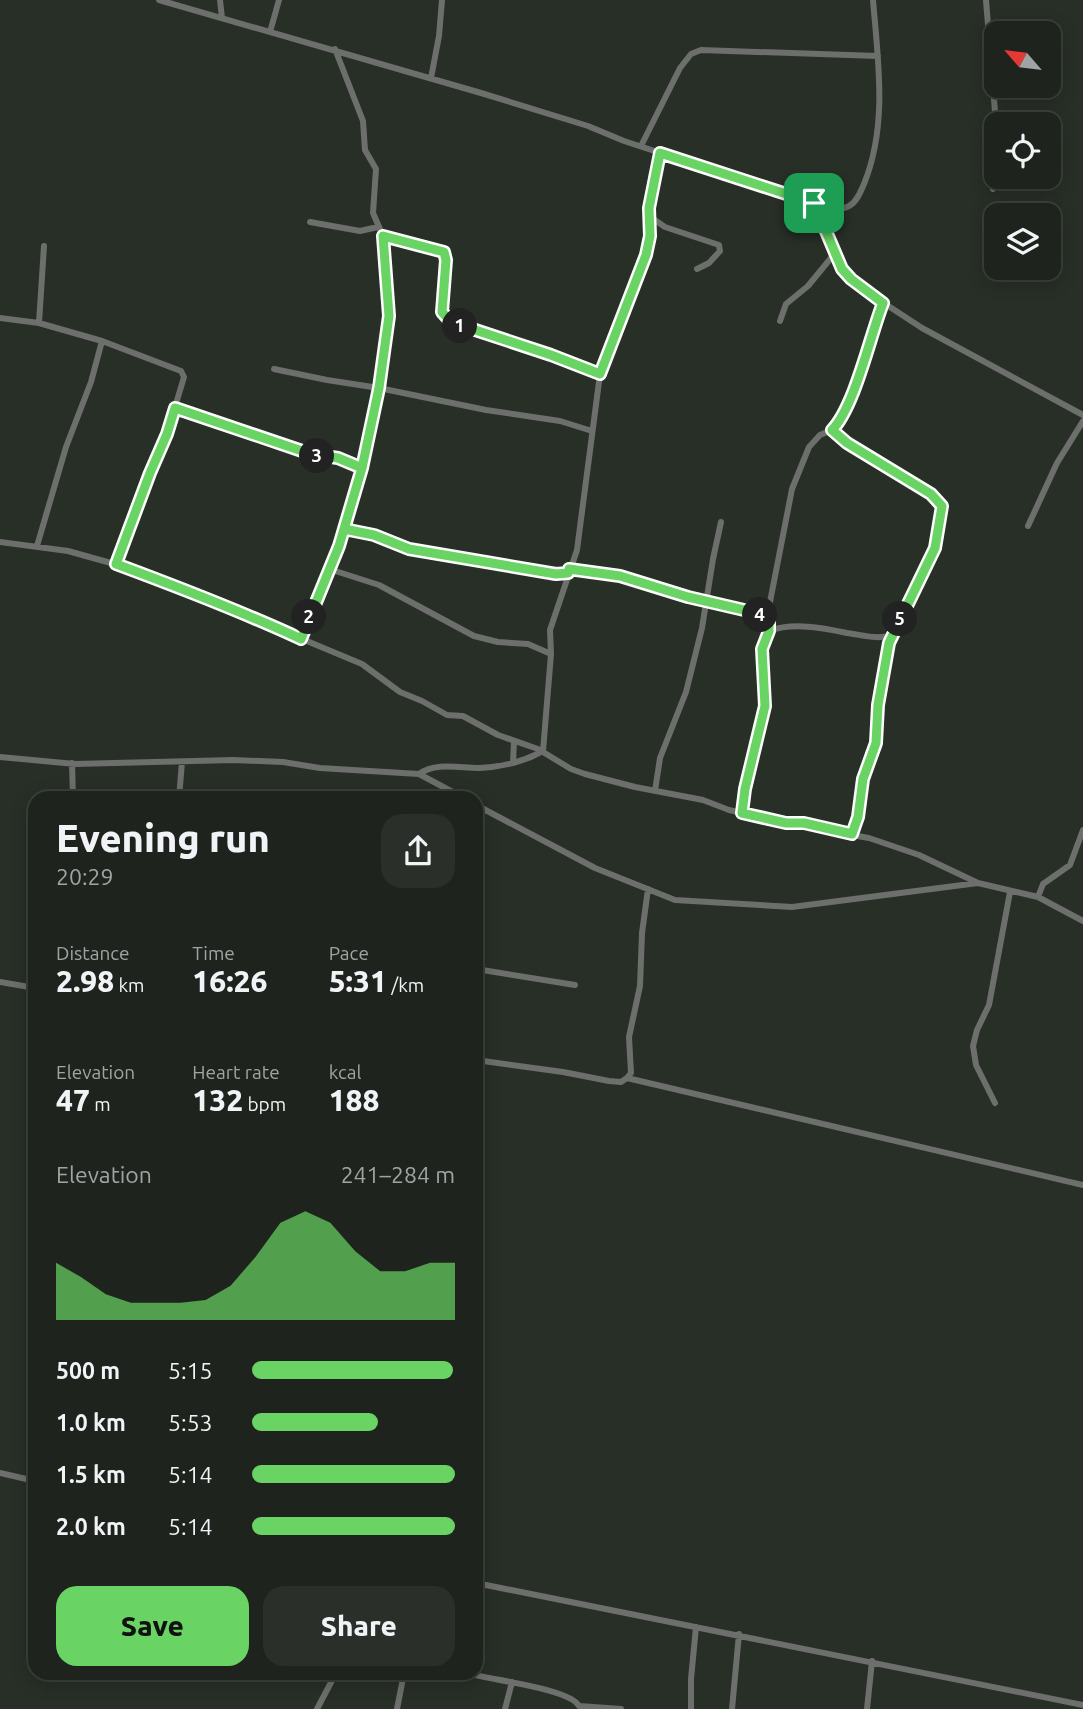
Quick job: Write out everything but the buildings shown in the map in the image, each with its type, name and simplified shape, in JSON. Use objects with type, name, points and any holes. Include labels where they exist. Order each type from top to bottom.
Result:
[{"type":"street","points":[[159,0],[335,49],[588,126],[660,153],[836,208],[848,207],[861,190],[872,161],[880,102],[873,0]]},
{"type":"street","points":[[220,0],[222,18]]},
{"type":"street","points":[[270,32],[279,0]]},
{"type":"street","points":[[431,78],[442,0]]},
{"type":"street","points":[[986,0],[995,112]]},
{"type":"street","points":[[301,639],[344,529],[362,468],[379,388],[389,316],[383,236],[373,205],[376,169],[365,150],[363,121],[335,49]]},
{"type":"street","points":[[641,146],[680,68],[691,54],[701,50],[878,56]]},
{"type":"street","points":[[543,751],[551,626],[578,540],[600,374],[642,269],[650,236],[649,216],[660,153]]},
{"type":"street","points":[[814,203],[835,253],[851,279],[922,328],[1083,415]]},
{"type":"street","points":[[649,216],[665,227],[719,245],[720,251],[714,260],[697,269]]},
{"type":"street","points":[[310,222],[360,231],[378,227]]},
{"type":"street","points":[[650,236],[665,227]]},
{"type":"street","points":[[383,236],[444,252],[446,260],[442,312],[451,322],[600,374]]},
{"type":"street","points":[[39,323],[44,246]]},
{"type":"street","points":[[780,321],[786,304],[808,286],[835,253]]},
{"type":"street","points":[[742,813],[745,789],[765,706],[762,649],[769,631],[770,610],[793,484],[808,447],[838,423],[883,303]]},
{"type":"street","points":[[0,318],[39,323],[102,341],[183,373],[167,434],[116,564]]},
{"type":"street","points":[[37,546],[66,447],[91,382],[102,341]]},
{"type":"street","points":[[274,369],[486,410],[559,421],[592,431]]},
{"type":"street","points":[[175,408],[311,454],[338,458],[362,468]]},
{"type":"street","points":[[1028,526],[1057,463],[1083,421]]},
{"type":"street","points":[[832,430],[847,443],[931,494],[942,506],[935,548],[888,647],[878,705],[876,743],[863,779],[858,817],[852,834]]},
{"type":"street","points":[[654,791],[660,758],[686,692],[702,628],[722,522]]},
{"type":"street","points":[[344,529],[374,535],[409,549],[556,574],[568,571],[620,576],[706,602],[757,613],[780,627]]},
{"type":"street","points":[[0,542],[68,551],[136,570],[362,664],[400,692],[447,715],[472,720],[514,742],[543,751],[576,771],[654,791],[704,800],[742,813],[852,834],[919,855],[978,883],[1038,897],[1083,921]]},
{"type":"street","points":[[329,569],[379,585],[474,636],[498,642],[528,644],[551,654]]},
{"type":"street","points":[[757,613],[770,610]]},
{"type":"street","points":[[769,631],[780,627],[833,630],[881,638],[892,635]]},
{"type":"street","points":[[881,638],[888,647]]},
{"type":"street","points":[[513,763],[514,742]]},
{"type":"street","points":[[419,774],[431,768],[479,768],[513,763],[543,751]]},
{"type":"street","points":[[0,758],[72,763],[233,760],[283,762],[343,770],[419,774],[447,791]]},
{"type":"street","points":[[179,791],[181,762]]},
{"type":"street","points":[[72,763],[73,791]]},
{"type":"street","points":[[483,809],[595,868],[675,900],[792,907],[978,883]]},
{"type":"street","points":[[1038,897],[1043,884],[1070,866],[1083,830]]},
{"type":"street","points":[[483,1061],[609,1081],[621,1082],[627,1079],[631,1073],[629,1037],[640,986],[642,933],[648,889]]},
{"type":"street","points":[[995,1103],[976,1065],[973,1046],[989,1005],[1010,892]]},
{"type":"street","points":[[483,970],[575,985]]},
{"type":"street","points":[[0,982],[28,987]]},
{"type":"street","points":[[627,1079],[1083,1185]]},
{"type":"street","points":[[0,1473],[28,1479]]},
{"type":"street","points":[[483,1584],[1083,1704]]},
{"type":"street","points":[[691,1709],[696,1627]]},
{"type":"street","points":[[732,1709],[738,1634]]},
{"type":"street","points":[[867,1709],[872,1661]]},
{"type":"street","points":[[483,1676],[570,1697],[579,1707],[621,1709]]},
{"type":"street","points":[[317,1709],[332,1680]]},
{"type":"street","points":[[397,1709],[403,1680]]},
{"type":"street","points":[[505,1709],[512,1682]]},
{"type":"route","points":[[814,203],[660,153],[649,208],[650,236],[646,255],[600,374],[451,322],[442,312],[446,260],[443,250],[383,236],[389,316],[379,388],[362,468],[344,529],[339,546],[301,639],[231,608],[116,564],[175,408],[317,456],[338,458],[362,468],[352,502],[344,529],[374,535],[409,549],[469,558],[484,563],[556,574],[568,573],[569,569],[620,576],[688,597],[757,613],[769,621],[769,631],[762,645],[765,706],[745,789],[742,813],[852,834],[858,817],[863,779],[876,743],[878,705],[889,643],[935,548],[942,506],[931,494],[847,443],[832,430],[848,400],[883,303],[842,269],[814,203]]}]
